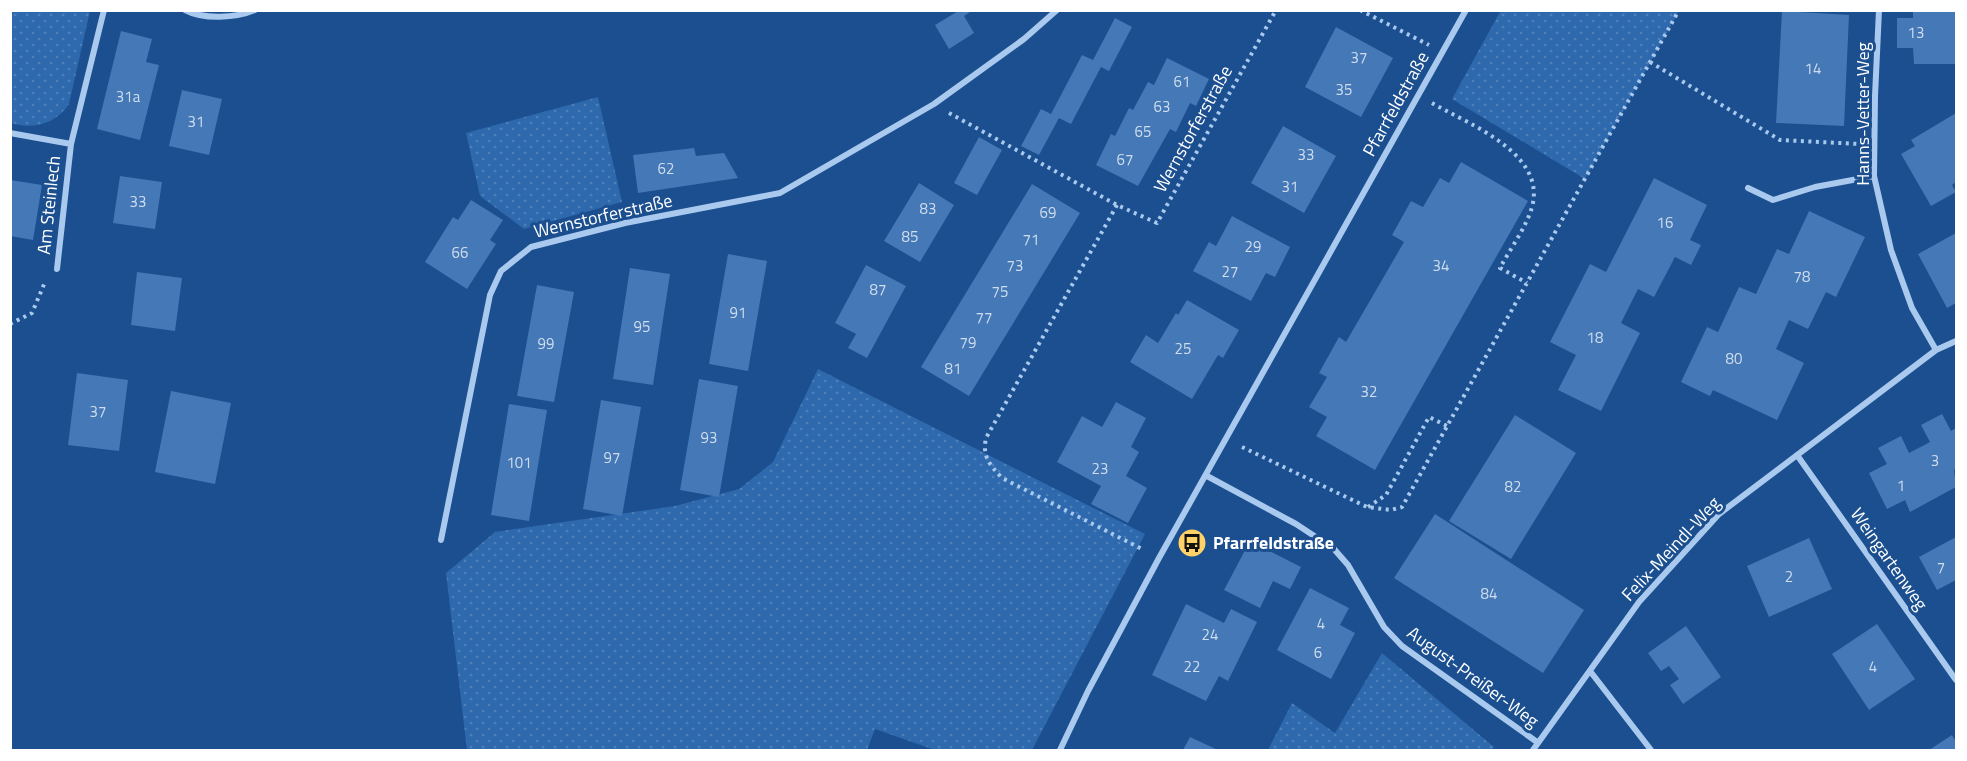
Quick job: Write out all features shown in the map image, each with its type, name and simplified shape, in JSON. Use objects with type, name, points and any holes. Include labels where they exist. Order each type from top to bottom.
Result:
[{"type":"street","name":"Am Steinlech","points":[[57,269],[71,144],[104,10]]},
{"type":"street","points":[[185,10],[192,14],[233,16],[255,10]]},
{"type":"street","name":"Wernstorferstraße","points":[[441,540],[482,330],[490,295],[501,271],[531,247],[625,223],[780,193],[933,104],[1024,39],[1057,10]]},
{"type":"street","name":"Pfarrfeldstraße","points":[[1060,750],[1088,691],[1159,558],[1466,10]]},
{"type":"street","name":"Hanns-Vetter-Weg","points":[[1879,10],[1874,176],[1891,250],[1912,308],[1936,350]]},
{"type":"street","name":"Am Steinlech","points":[[10,133],[71,144]]},
{"type":"street","points":[[1748,188],[1773,200],[1815,187],[1874,176]]},
{"type":"street","name":"Felix-Meindl-Weg","points":[[1533,750],[1639,602],[1719,514],[1936,350],[1956,341]]},
{"type":"street","name":"Weingartenweg","points":[[1797,455],[1956,680]]},
{"type":"street","name":"August-Preißer-Weg","points":[[1207,476],[1296,524],[1334,549],[1348,565],[1384,627],[1402,646],[1537,742]]},
{"type":"street","points":[[1590,671],[1651,750]]},
{"type":"path","name":"Wernstorferstraße","points":[[933,104],[1117,205],[1157,223],[1276,10]]},
{"type":"path","points":[[1360,10],[1443,52]]},
{"type":"path","points":[[1226,439],[1367,507],[1391,510],[1402,507],[1679,10]]},
{"type":"path","points":[[1650,62],[1780,140],[1875,145]]},
{"type":"path","points":[[1418,96],[1511,149],[1528,168],[1533,190],[1532,207],[1500,268],[1527,283]]},
{"type":"path","points":[[1117,205],[986,438],[984,448],[988,464],[1002,478],[1159,558]]},
{"type":"path","points":[[10,324],[32,313],[48,275],[57,269]]},
{"type":"path","points":[[1367,507],[1386,495],[1429,417],[1447,426]]},
{"type":"shaded area","points":[[1501,10],[1679,11],[1585,179],[1452,99]]},
{"type":"shaded area","points":[[10,11],[90,11],[69,104],[58,116],[43,124],[28,126],[11,123]]},
{"type":"shaded area","points":[[598,97],[622,202],[524,229],[480,196],[466,133]]},
{"type":"shaded area","points":[[818,369],[1145,534],[1032,750],[935,750],[875,729],[867,750],[467,750],[446,573],[495,532],[675,506],[739,489],[773,462]]},
{"type":"shaded area","points":[[1382,653],[1494,747],[1492,750],[1268,750],[1292,703],[1335,733]]},
{"type":"building","points":[[960,10],[973,10],[964,16],[974,33],[949,49],[935,25]]},
{"type":"building","points":[[1913,10],[1956,10],[1956,64],[1914,64],[1913,48],[1897,48],[1897,18],[1913,18]]},
{"type":"building","points":[[1782,11],[1849,15],[1844,126],[1776,123]]},
{"type":"building","points":[[1115,18],[1132,27],[1109,71],[1101,67],[1071,124],[1059,118],[1039,155],[1021,146],[1041,109],[1051,114],[1082,55],[1093,60]]},
{"type":"building","points":[[1336,27],[1393,58],[1361,117],[1305,87]]},
{"type":"building","points":[[121,31],[152,39],[146,62],[159,65],[140,140],[97,129]]},
{"type":"building","points":[[1167,58],[1209,79],[1196,106],[1190,103],[1176,132],[1170,129],[1138,186],[1096,165],[1111,134],[1115,136],[1129,108],[1133,110],[1148,82],[1154,85]]},
{"type":"building","points":[[182,90],[222,99],[209,155],[169,146]]},
{"type":"building","points":[[1956,113],[1956,182],[1952,185],[1956,192],[1931,206],[1901,154],[1915,146],[1911,140]]},
{"type":"building","points":[[1283,126],[1336,156],[1304,213],[1251,183]]},
{"type":"building","points":[[979,137],[1002,150],[977,195],[954,183]]},
{"type":"building","points":[[694,148],[696,156],[724,153],[738,178],[638,193],[633,155]]},
{"type":"building","points":[[1461,162],[1528,201],[1375,470],[1316,436],[1327,417],[1309,407],[1327,377],[1319,373],[1339,337],[1346,342],[1404,242],[1392,235],[1411,201],[1423,207],[1440,178],[1449,183]]},
{"type":"building","points":[[120,176],[162,182],[155,229],[113,223]]},
{"type":"building","points":[[1654,178],[1707,205],[1690,240],[1701,245],[1691,265],[1675,257],[1654,297],[1638,289],[1621,323],[1640,333],[1601,411],[1558,390],[1576,355],[1550,342],[1590,264],[1606,272]]},
{"type":"building","points":[[10,180],[42,185],[33,240],[10,236]]},
{"type":"building","points":[[919,183],[954,205],[920,262],[884,241]]},
{"type":"building","points":[[1032,184],[1080,213],[969,396],[921,367]]},
{"type":"building","points":[[471,200],[503,220],[490,240],[496,244],[467,289],[425,262],[453,217],[458,220]]},
{"type":"building","points":[[1809,211],[1865,237],[1836,297],[1826,292],[1808,329],[1789,320],[1776,349],[1804,363],[1777,420],[1713,390],[1710,396],[1681,382],[1707,327],[1718,332],[1739,287],[1756,294],[1777,249],[1789,254]]},
{"type":"building","points":[[1232,216],[1290,247],[1275,277],[1266,273],[1251,301],[1193,271],[1209,242],[1216,246]]},
{"type":"building","points":[[1956,233],[1956,303],[1947,308],[1918,254]]},
{"type":"building","points":[[728,254],[767,261],[748,371],[709,364]]},
{"type":"building","points":[[866,265],[906,286],[867,358],[848,348],[856,334],[835,323]]},
{"type":"building","points":[[630,268],[670,274],[653,385],[613,379]]},
{"type":"building","points":[[137,272],[182,278],[175,331],[131,325]]},
{"type":"building","points":[[537,285],[574,292],[554,402],[517,396]]},
{"type":"building","points":[[1187,300],[1239,330],[1223,358],[1218,355],[1192,399],[1130,362],[1146,335],[1158,343],[1176,313],[1178,315]]},
{"type":"building","points":[[77,373],[128,380],[119,451],[68,445]]},
{"type":"building","points":[[699,379],[738,386],[719,497],[680,490]]},
{"type":"building","points":[[171,391],[231,403],[215,484],[155,472]]},
{"type":"building","points":[[601,400],[641,407],[622,516],[583,509]]},
{"type":"building","points":[[1116,402],[1146,418],[1131,447],[1139,452],[1126,476],[1147,488],[1128,523],[1091,504],[1101,486],[1057,462],[1082,416],[1102,427]]},
{"type":"building","points":[[509,404],[547,410],[529,521],[491,515]]},
{"type":"building","points":[[1942,414],[1951,431],[1956,428],[1956,468],[1954,470],[1956,487],[1910,512],[1905,500],[1887,509],[1869,473],[1887,464],[1878,448],[1901,436],[1909,453],[1930,442],[1921,425]]},
{"type":"building","points":[[1515,415],[1576,453],[1511,559],[1449,521]]},
{"type":"building","points":[[1435,514],[1584,610],[1543,673],[1394,578]]},
{"type":"building","points":[[1956,537],[1956,580],[1937,590],[1919,557]]},
{"type":"building","points":[[1809,538],[1832,589],[1769,617],[1747,566]]},
{"type":"building","points":[[1250,541],[1301,567],[1290,589],[1273,581],[1260,608],[1224,590]]},
{"type":"building","points":[[1310,588],[1349,608],[1340,625],[1355,633],[1331,679],[1277,650]]},
{"type":"building","points":[[1186,604],[1224,623],[1231,609],[1257,622],[1228,681],[1219,676],[1206,701],[1152,675]]},
{"type":"building","points":[[1877,624],[1915,679],[1869,710],[1832,654]]},
{"type":"building","points":[[1686,626],[1721,677],[1683,704],[1670,685],[1679,679],[1669,666],[1661,671],[1648,653]]},
{"type":"building","points":[[1952,735],[1956,742],[1956,750],[1929,750]]},
{"type":"building","points":[[1190,737],[1218,750],[1183,750]]},
{"type":"place","name":"Pfarrfeldstraße","points":[[1192,543]]}]
